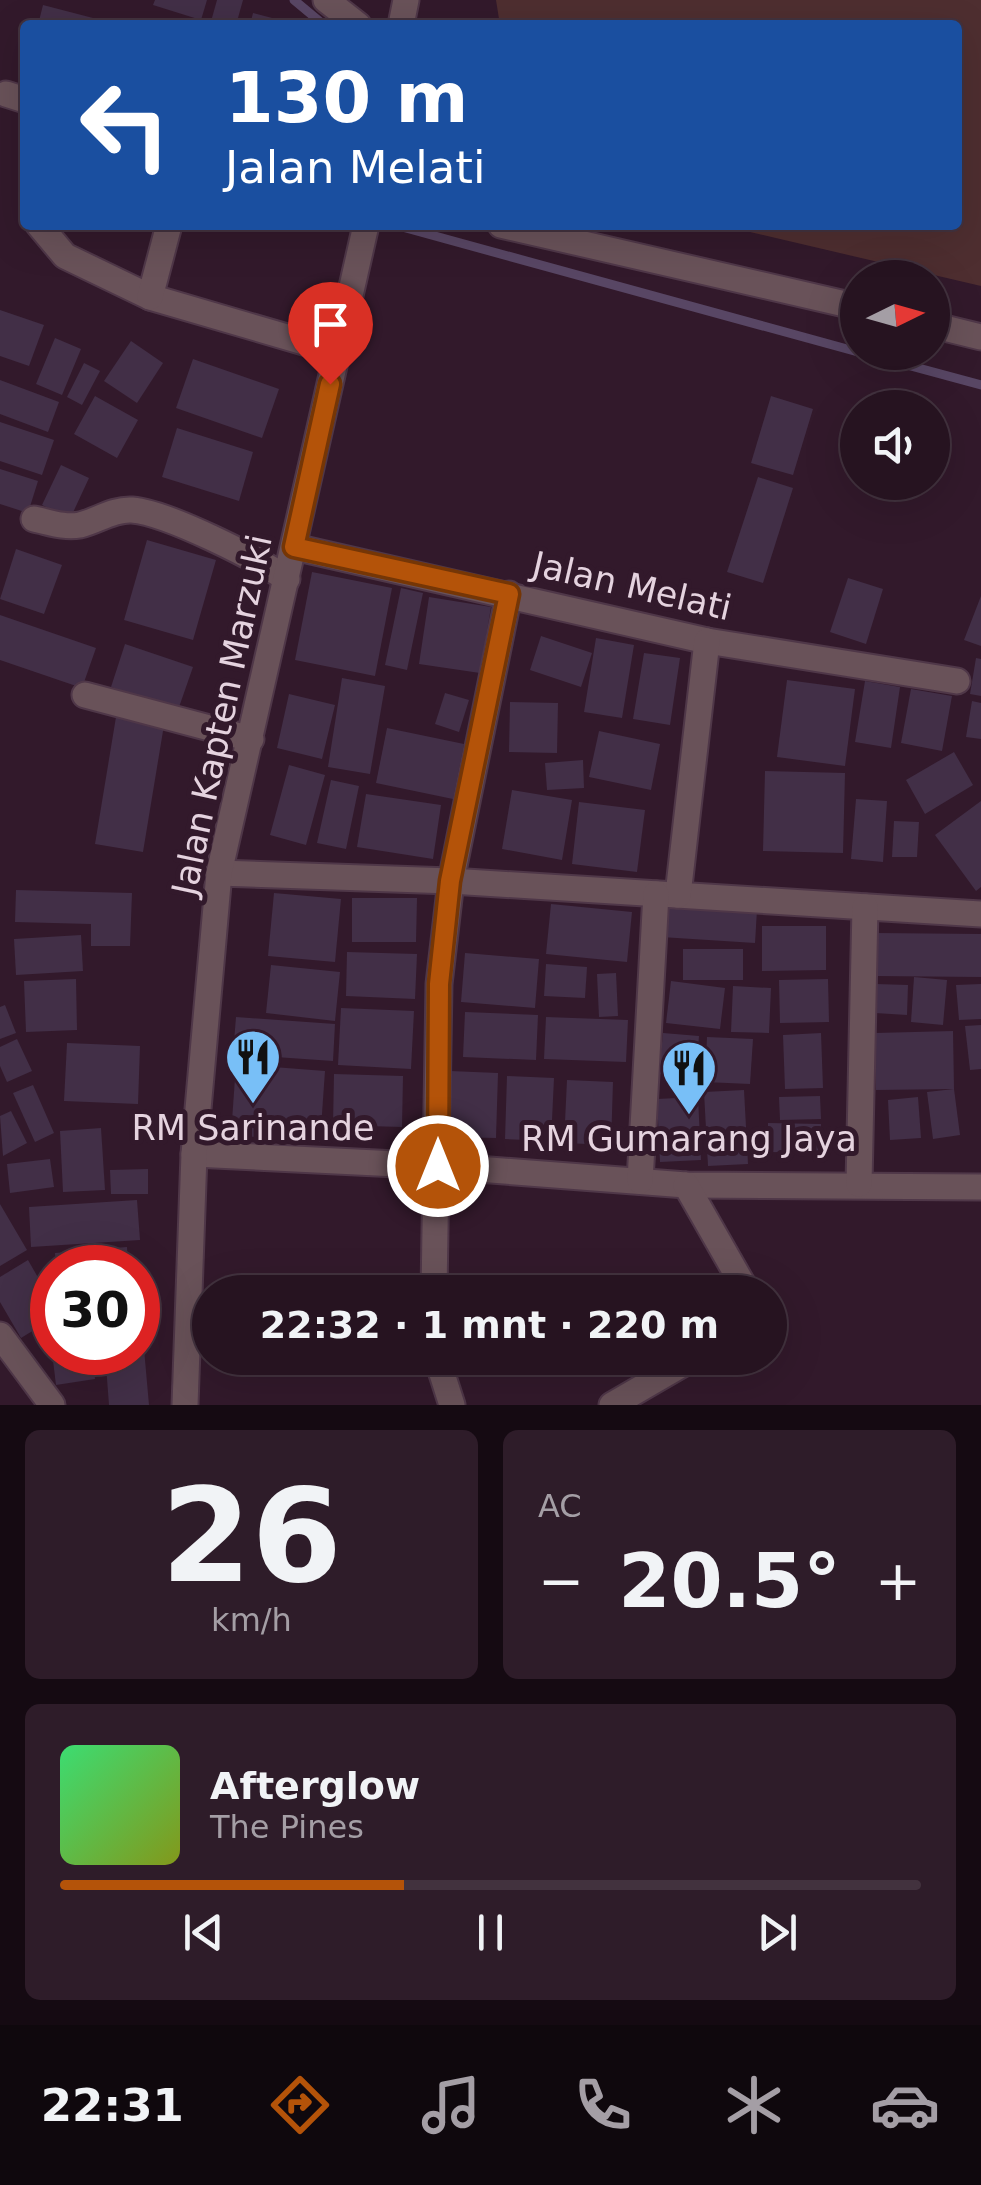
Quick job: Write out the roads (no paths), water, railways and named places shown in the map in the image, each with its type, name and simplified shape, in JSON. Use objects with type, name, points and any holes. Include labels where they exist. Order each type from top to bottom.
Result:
[{"type":"street","points":[[326,0],[352,20]]},
{"type":"street","points":[[43,230],[65,256],[150,297],[338,352]]},
{"type":"street","points":[[150,297],[168,230]]},
{"type":"street","name":"Jalan Kapten Marzuki","points":[[185,1405],[194,1154],[219,873],[365,230]]},
{"type":"street","points":[[523,230],[840,303]]},
{"type":"street","points":[[950,329],[981,337]]},
{"type":"street","points":[[34,519],[79,525],[133,510],[200,534],[263,563],[287,579]]},
{"type":"street","name":"Jalan Melati","points":[[294,547],[706,641],[958,682]]},
{"type":"street","points":[[435,1275],[439,984],[450,881],[509,594]]},
{"type":"street","points":[[640,1180],[667,894],[706,641]]},
{"type":"street","points":[[85,695],[251,739]]},
{"type":"street","points":[[219,873],[450,881],[981,914]]},
{"type":"street","points":[[858,1184],[865,907]]},
{"type":"street","points":[[194,1154],[438,1166],[686,1185],[981,1187]]},
{"type":"street","points":[[686,1185],[736,1275]]},
{"type":"street","points":[[2,1340],[52,1405]]},
{"type":"street","points":[[443,1375],[452,1405]]},
{"type":"street","points":[[612,1405],[664,1375]]},
{"type":"waterway","points":[[294,0],[318,20]]},
{"type":"waterway","points":[[413,230],[840,347]]},
{"type":"waterway","points":[[926,370],[981,385]]},
{"type":"place","name":"RM Sarinande","points":[[253,1106]]},
{"type":"place","name":"RM Gumarang Jaya","points":[[689,1117]]}]
